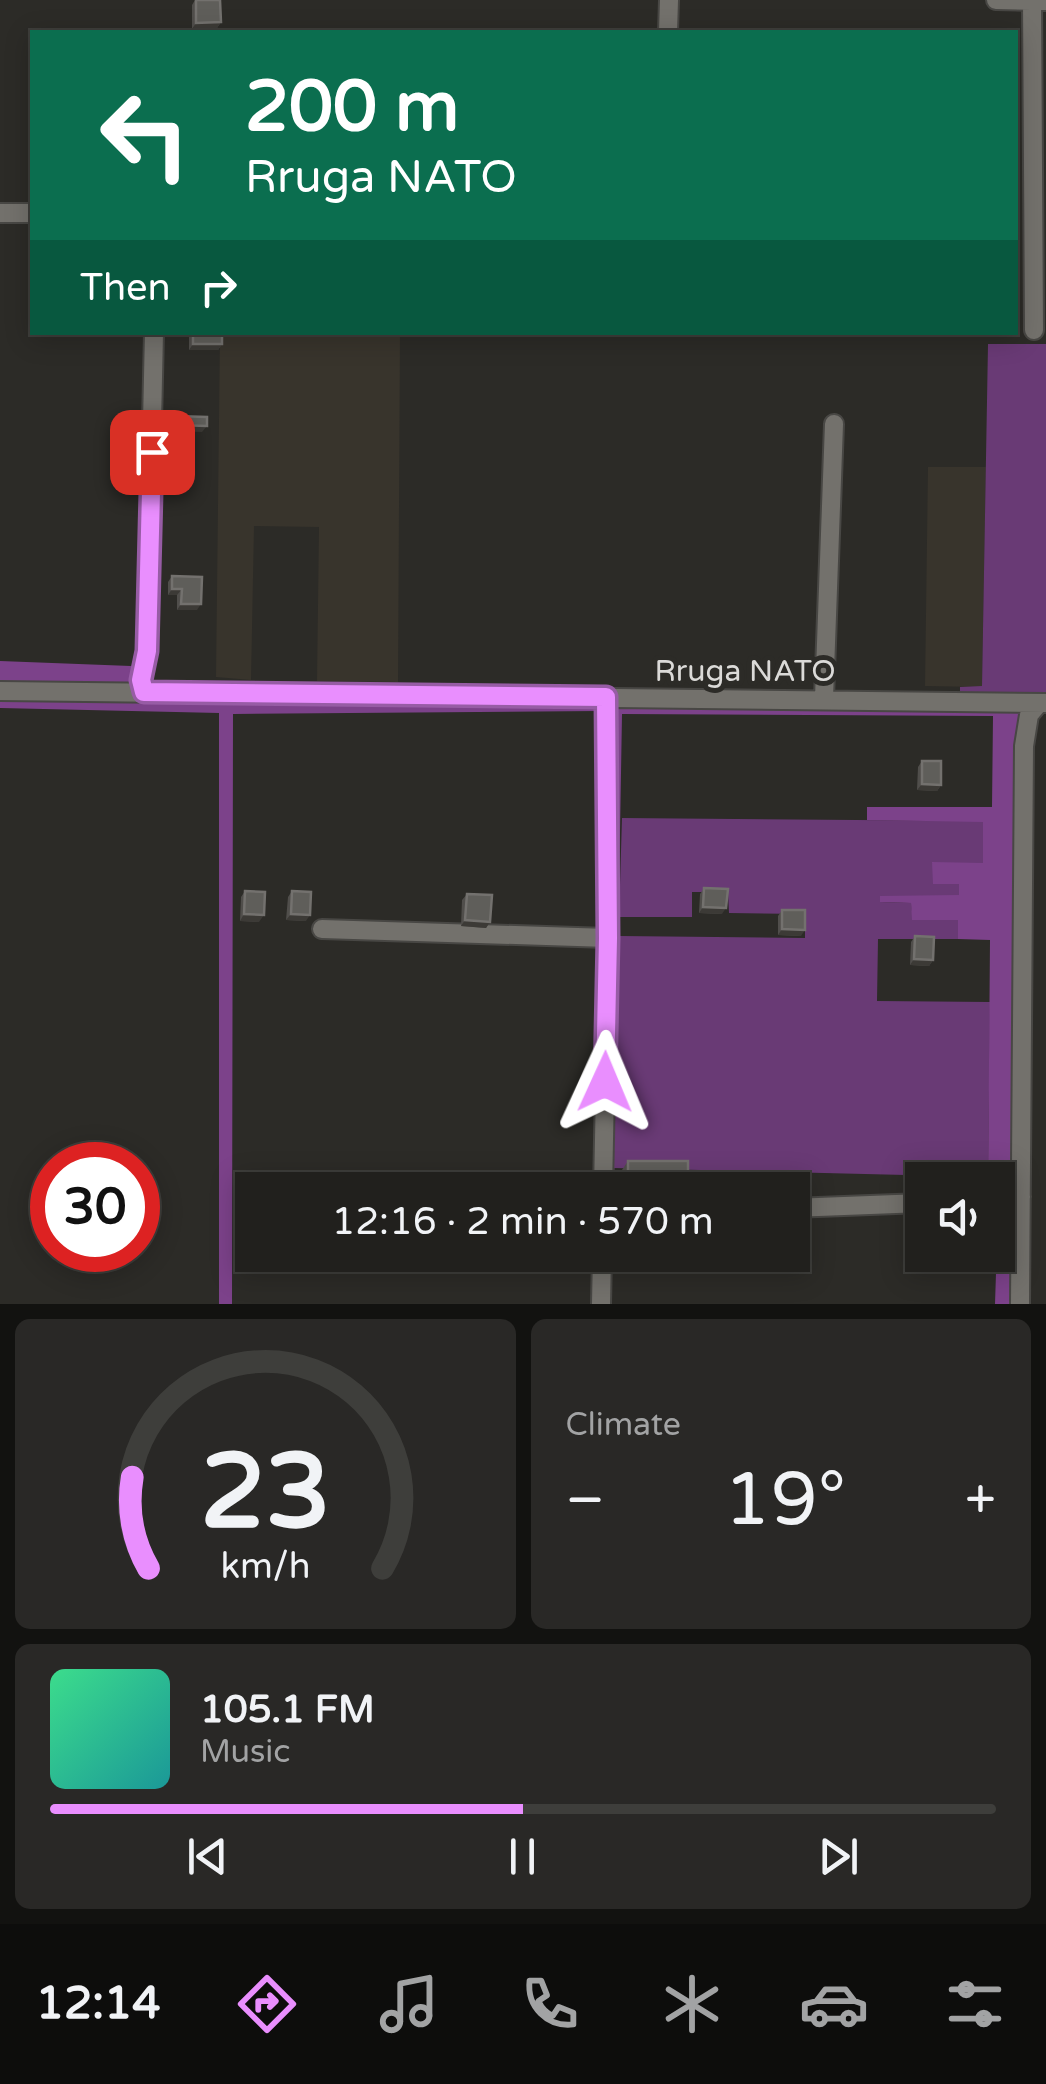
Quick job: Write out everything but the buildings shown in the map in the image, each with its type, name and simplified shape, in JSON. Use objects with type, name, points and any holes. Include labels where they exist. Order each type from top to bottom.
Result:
[{"type":"street","points":[[668,0],[668,30]]},
{"type":"street","points":[[996,0],[1039,1],[1034,330]]},
{"type":"street","points":[[0,213],[30,213]]},
{"type":"street","points":[[144,692],[141,680],[147,651],[154,335]]},
{"type":"street","points":[[824,698],[834,424]]},
{"type":"street","name":"Rruga NATO","points":[[0,691],[1043,703]]},
{"type":"street","points":[[603,1172],[608,938],[606,697]]},
{"type":"street","points":[[1020,1304],[1024,746],[1029,715],[1043,703]]},
{"type":"street","points":[[322,929],[608,938]]},
{"type":"street","points":[[1015,1198],[1022,1197]]},
{"type":"street","points":[[810,1207],[905,1203]]},
{"type":"street","points":[[601,1304],[602,1272]]},
{"type":"shaded area","points":[[220,335],[400,335],[398,682],[317,681],[319,527],[254,526],[251,680],[216,677]]},
{"type":"shaded area","points":[[988,344],[1046,344],[1046,697],[960,696],[960,687],[982,686]]},
{"type":"shaded area","points":[[928,467],[986,467],[982,687],[925,686]]},
{"type":"shaded area","points":[[0,661],[131,666],[134,677],[127,684],[0,685]]},
{"type":"shaded area","points":[[0,697],[599,699],[599,711],[233,714],[232,1304],[219,1304],[219,713],[0,708]]},
{"type":"shaded area","points":[[619,701],[1021,707],[1024,714],[1013,1162],[988,1162],[990,940],[958,939],[958,920],[912,920],[911,903],[880,902],[880,896],[959,895],[959,884],[933,884],[932,862],[983,863],[983,822],[867,820],[867,807],[992,807],[993,716],[622,714],[614,1172],[606,1172],[613,708]]},
{"type":"shaded area","points":[[622,818],[984,821],[983,863],[932,863],[959,884],[960,896],[881,902],[911,903],[913,920],[958,920],[958,939],[878,939],[877,1001],[990,1002],[988,1162],[905,1162],[905,1175],[614,1168],[619,936],[805,938],[805,914],[729,913],[728,892],[692,892],[692,917],[619,917]]},
{"type":"shaded area","points":[[996,1272],[1012,1272],[1012,1304],[995,1304]]},
{"type":"route","points":[[152,452],[147,651],[141,680],[144,692],[606,697],[605,1082]]}]
